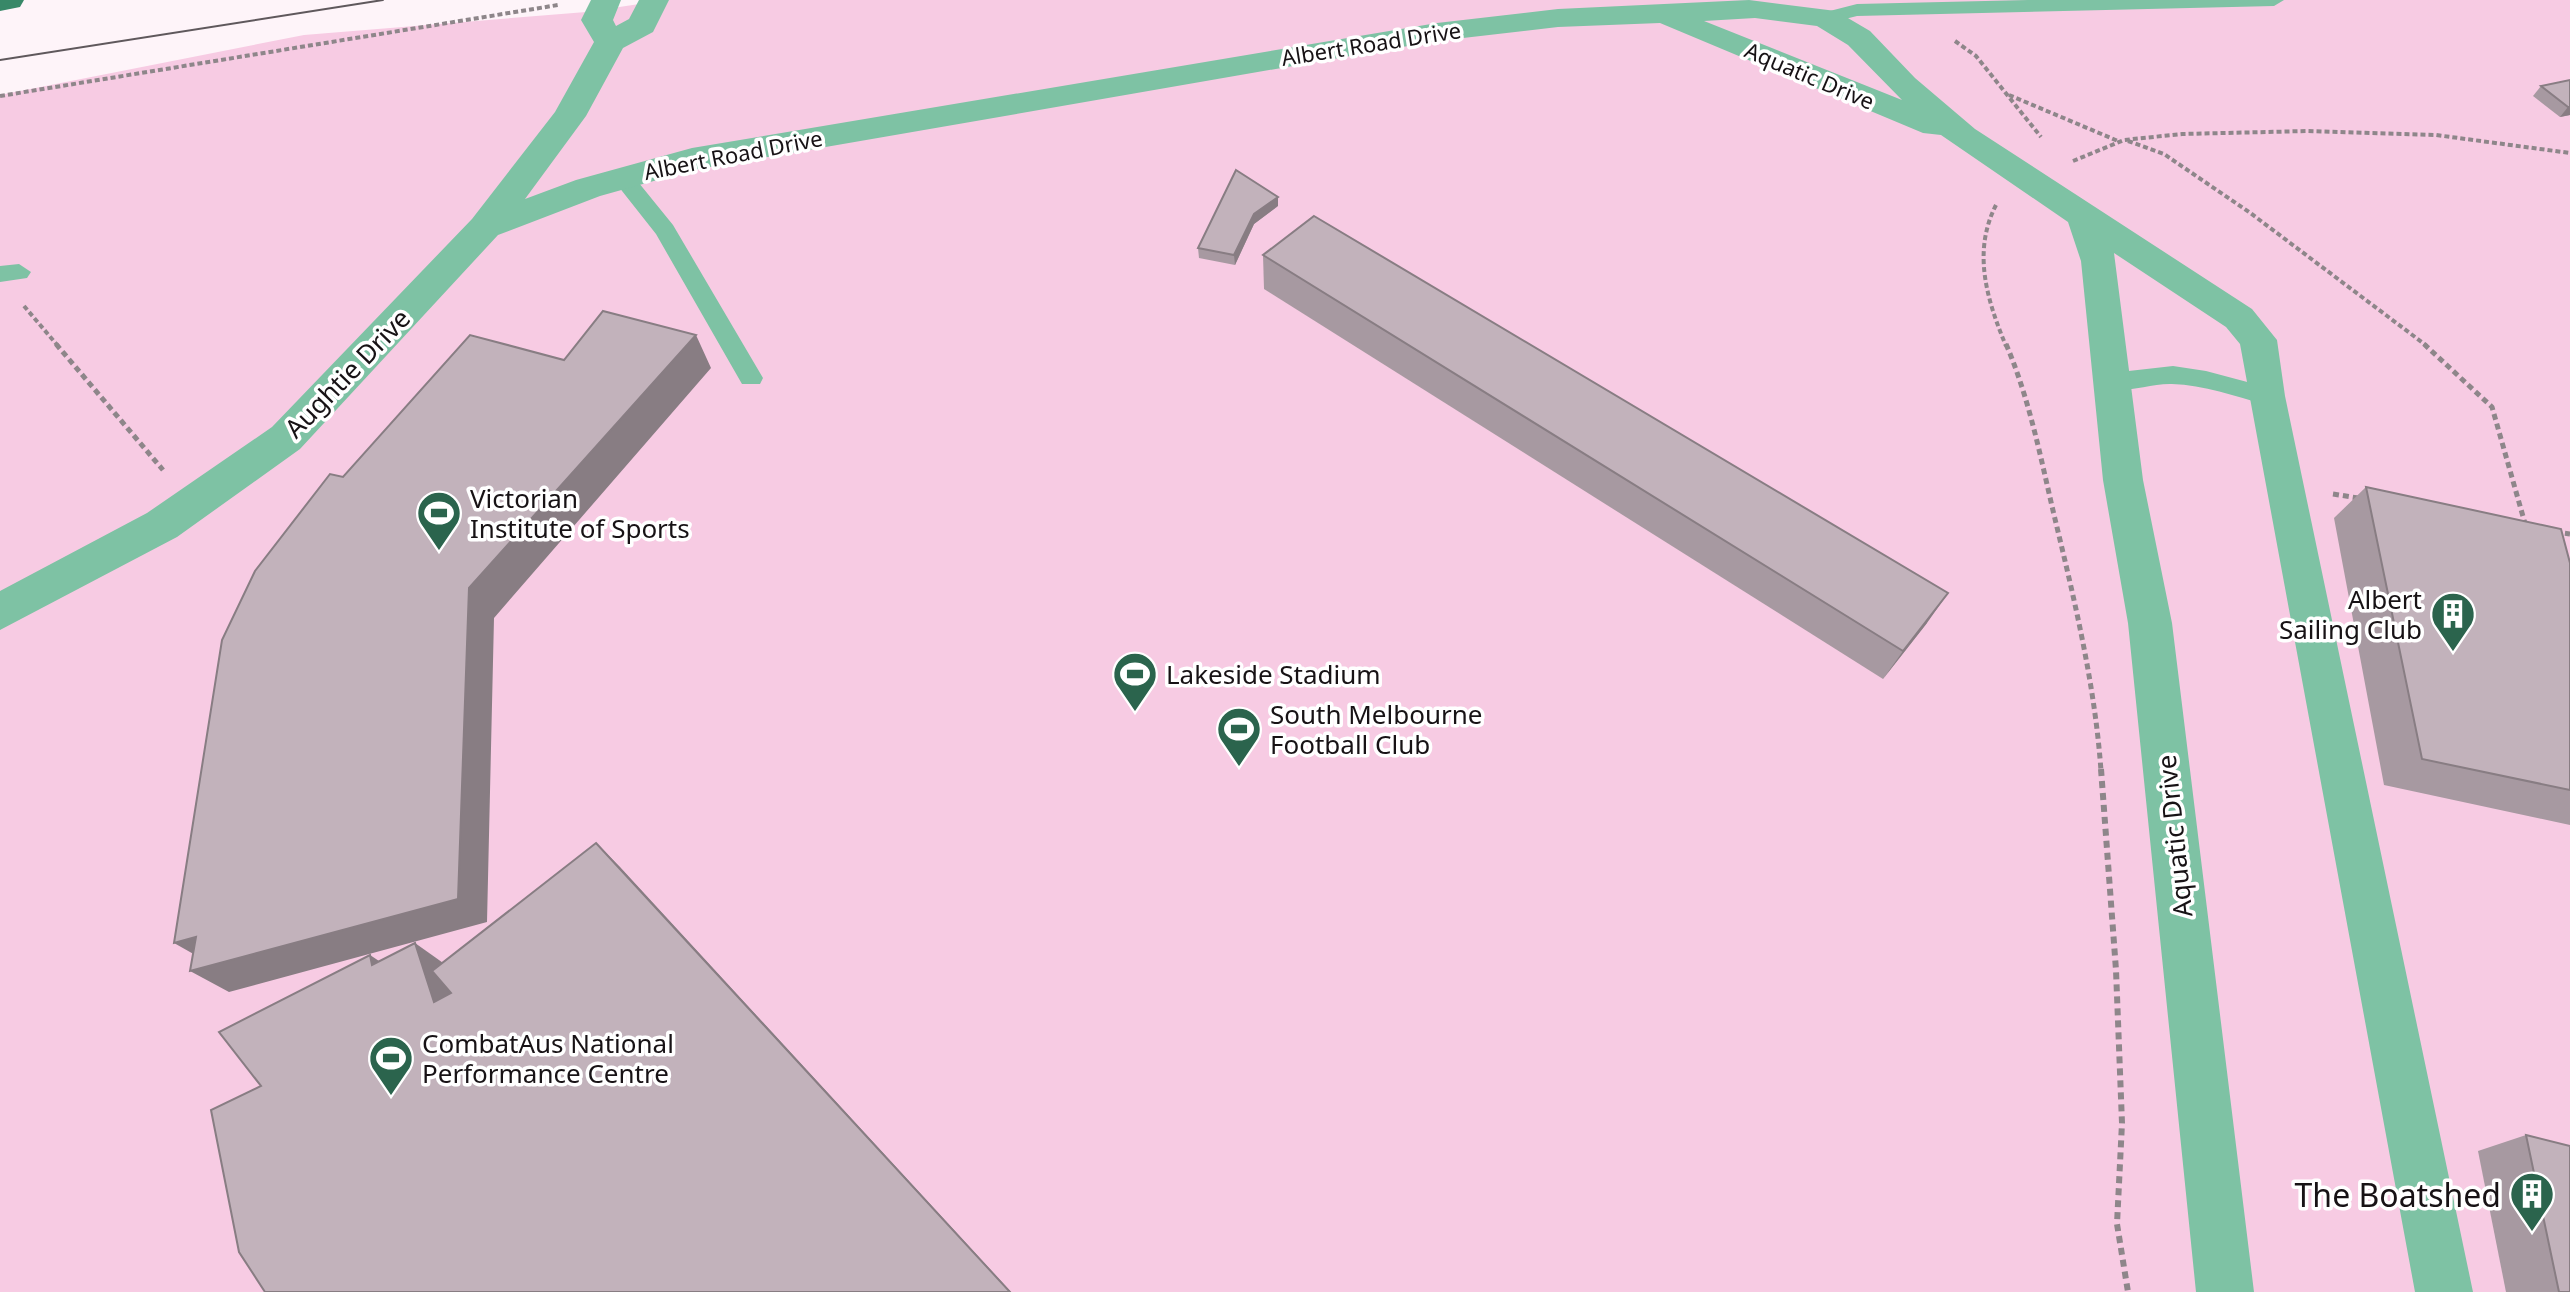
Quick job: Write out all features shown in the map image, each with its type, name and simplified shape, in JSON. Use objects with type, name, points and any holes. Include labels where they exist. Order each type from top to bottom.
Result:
[{"type":"main road","points":[[0,2],[9,0]]},
{"type":"street","points":[[606,0],[597,20],[610,42]]},
{"type":"street","name":"Aughtie Drive","points":[[0,612],[100,561],[201,500],[292,432],[485,227],[569,116],[610,42],[642,25],[654,0]]},
{"type":"street","name":"Albert Road Drive","points":[[485,227],[622,177],[715,154],[1422,34],[1558,18],[1657,13],[1780,9],[1825,18]]},
{"type":"street","name":"Aquatic Drive","points":[[1657,13],[1963,137]]},
{"type":"street","name":"Aquatic Drive","points":[[1825,18],[1859,38],[1904,85],[1963,137],[2239,318],[2258,340],[2266,396],[2444,1292]]},
{"type":"street","name":"Aquatic Drive","points":[[2083,215],[2099,261],[2123,480],[2150,623],[2225,1292]]},
{"type":"lane","name":"Albert Road Drive","points":[[1825,18],[1857,10],[1904,8],[2274,0]]},
{"type":"lane","points":[[622,177],[665,230],[751,378]]},
{"type":"lane","points":[[2111,382],[2175,373],[2214,379],[2266,396]]},
{"type":"path","points":[[0,96],[571,3]]},
{"type":"path","points":[[1904,8],[1976,56],[2063,164]]},
{"type":"path","points":[[2007,94],[2121,141],[2164,154],[2249,212],[2427,346],[2492,407],[2530,541]]},
{"type":"path","points":[[2128,1292],[2117,1224],[2122,1123],[2116,970],[2098,725],[2074,598],[2024,387],[1990,308],[1982,259],[1985,226],[1997,202],[2030,180],[2121,141],[2247,132],[2382,132],[2436,135],[2570,153]]},
{"type":"path","points":[[21,303],[166,473],[201,500]]},
{"type":"path","points":[[2284,486],[2360,499]]},
{"type":"path","points":[[2510,525],[2570,534]]},
{"type":"shaded area","points":[[666,0],[2570,0],[2570,1292],[0,1292],[0,95],[304,35],[586,12]]},
{"type":"building","points":[[2570,80],[2570,107],[2541,86]]},
{"type":"building","points":[[1236,170],[1278,197],[1254,214],[1234,255],[1198,248]]},
{"type":"building","points":[[1314,216],[1948,593],[1903,651],[1263,255]]},
{"type":"building","points":[[603,311],[696,335],[469,588],[458,899],[190,971],[196,937],[174,943],[222,640],[255,571],[330,474],[343,477],[470,335],[564,360]]},
{"type":"building","name":"Albert Sailing Club","points":[[2366,487],[2561,529],[2570,563],[2570,790],[2422,759]]},
{"type":"building","points":[[596,843],[1010,1292],[265,1292],[239,1252],[211,1110],[261,1086],[219,1032],[370,955],[372,965],[415,943],[434,1002],[451,993],[432,971]]},
{"type":"building","points":[[2526,1135],[2570,1146],[2570,1292],[2559,1292]]},
{"type":"tram line","points":[[0,60],[383,0]]},
{"type":"place","name":"Victorian Institute of Sports","points":[[439,552]]},
{"type":"place","name":"Albert Sailing Club","points":[[2453,653]]},
{"type":"place","name":"Lakeside Stadium","points":[[1135,713]]},
{"type":"place","name":"South Melbourne Football Club","points":[[1239,768]]},
{"type":"place","name":"CombatAus National Performance Centre","points":[[391,1097]]},
{"type":"place","name":"The Boatshed","points":[[2532,1233]]}]
